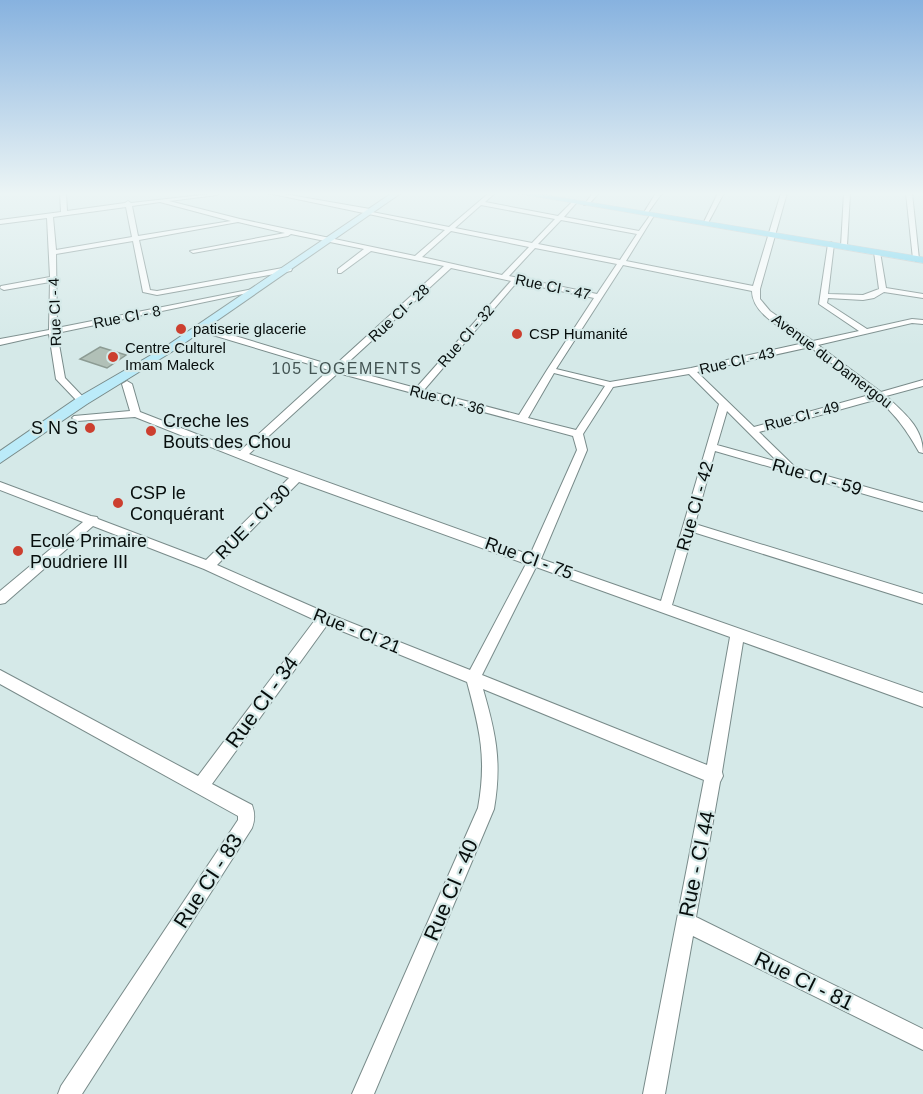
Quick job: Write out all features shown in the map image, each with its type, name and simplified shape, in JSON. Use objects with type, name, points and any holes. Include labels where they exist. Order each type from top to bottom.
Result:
[{"type":"main road","points":[[0,458],[82,401],[169,349],[325,244]]},
{"type":"main road","points":[[831,244],[920,259]]},
{"type":"main road","points":[[0,464],[77,418],[127,384],[152,366],[169,349]]},
{"type":"street","name":"Rue CI - 4","points":[[52,244],[53,331],[61,379],[82,401]]},
{"type":"street","points":[[53,252],[103,244]]},
{"type":"street","points":[[136,244],[147,292],[151,293],[288,269]]},
{"type":"street","points":[[194,251],[233,244]]},
{"type":"street","name":"Rue CI - 47","points":[[353,244],[598,297]]},
{"type":"street","points":[[417,258],[434,244]]},
{"type":"street","points":[[523,244],[756,289],[769,244]]},
{"type":"street","points":[[522,419],[551,370],[634,244]]},
{"type":"street","points":[[831,244],[823,296],[825,306],[865,331]]},
{"type":"street","points":[[918,244],[920,259]]},
{"type":"street","points":[[504,277],[533,246]]},
{"type":"street","points":[[341,271],[370,248]]},
{"type":"street","points":[[878,252],[883,290]]},
{"type":"street","name":"Rue CI - 28","points":[[241,456],[450,266]]},
{"type":"street","points":[[4,288],[54,279]]},
{"type":"street","name":"Rue CI - 32","points":[[417,392],[515,280]]},
{"type":"street","name":"Avenue du Damergou","points":[[756,289],[756,299],[759,305],[880,395],[921,435],[923,450]]},
{"type":"street","points":[[823,296],[866,296],[880,294],[883,290]]},
{"type":"street","points":[[883,290],[923,296]]},
{"type":"street","name":"Rue CI - 8","points":[[0,342],[253,291]]},
{"type":"street","name":"Rue CI - 43","points":[[551,370],[610,385],[691,371],[912,321],[923,322]]},
{"type":"street","name":"Rue CI - 36","points":[[199,328],[338,370],[578,434]]},
{"type":"street","points":[[691,371],[792,470]]},
{"type":"street","name":"Rue CI - 49","points":[[751,430],[923,383]]},
{"type":"street","points":[[127,384],[136,414]]},
{"type":"street","points":[[473,678],[534,560],[582,450],[578,434],[610,385]]},
{"type":"street","name":"Rue CI - 42","points":[[665,608],[724,404]]},
{"type":"street","name":"Rue CI - 75","points":[[77,418],[136,414],[297,477],[923,700]]},
{"type":"street","name":"Rue CI - 59","points":[[712,447],[923,507]]},
{"type":"street","name":"RUE - CI 30","points":[[208,566],[297,477]]},
{"type":"street","name":"Rue - CI 21","points":[[0,486],[208,566],[324,618],[715,776]]},
{"type":"street","points":[[0,599],[93,520]]},
{"type":"street","points":[[689,526],[923,599]]},
{"type":"street","name":"Rue CI - 34","points":[[201,786],[324,618]]},
{"type":"street","name":"Rue - CI 44","points":[[654,1094],[685,922],[715,776],[737,634]]},
{"type":"street","name":"Rue CI - 83","points":[[0,677],[246,811],[246,822],[69,1094]]},
{"type":"street","name":"Rue CI - 40","points":[[363,1094],[486,808],[493,777],[491,744],[473,678]]},
{"type":"street","name":"Rue CI - 81","points":[[685,922],[923,1040]]},
{"type":"building","name":"Centre Culturel Imam Maleck","points":[[100,347],[126,355],[107,368],[80,359]]},
{"type":"place","name":"patiserie glacerie","points":[[181,329]]},
{"type":"place","name":"CSP Humanité","points":[[517,334]]},
{"type":"place","name":"Centre Culturel Imam Maleck","points":[[113,357]]},
{"type":"place","name":"S N S","points":[[90,428]]},
{"type":"place","name":"Creche les Bouts des Chou","points":[[151,431]]},
{"type":"place","name":"CSP le Conquérant","points":[[118,503]]},
{"type":"place","name":"Ecole Primaire Poudriere III","points":[[18,551]]},
{"type":"district","name":"105 LOGEMENTS","points":[[347,368]]}]
